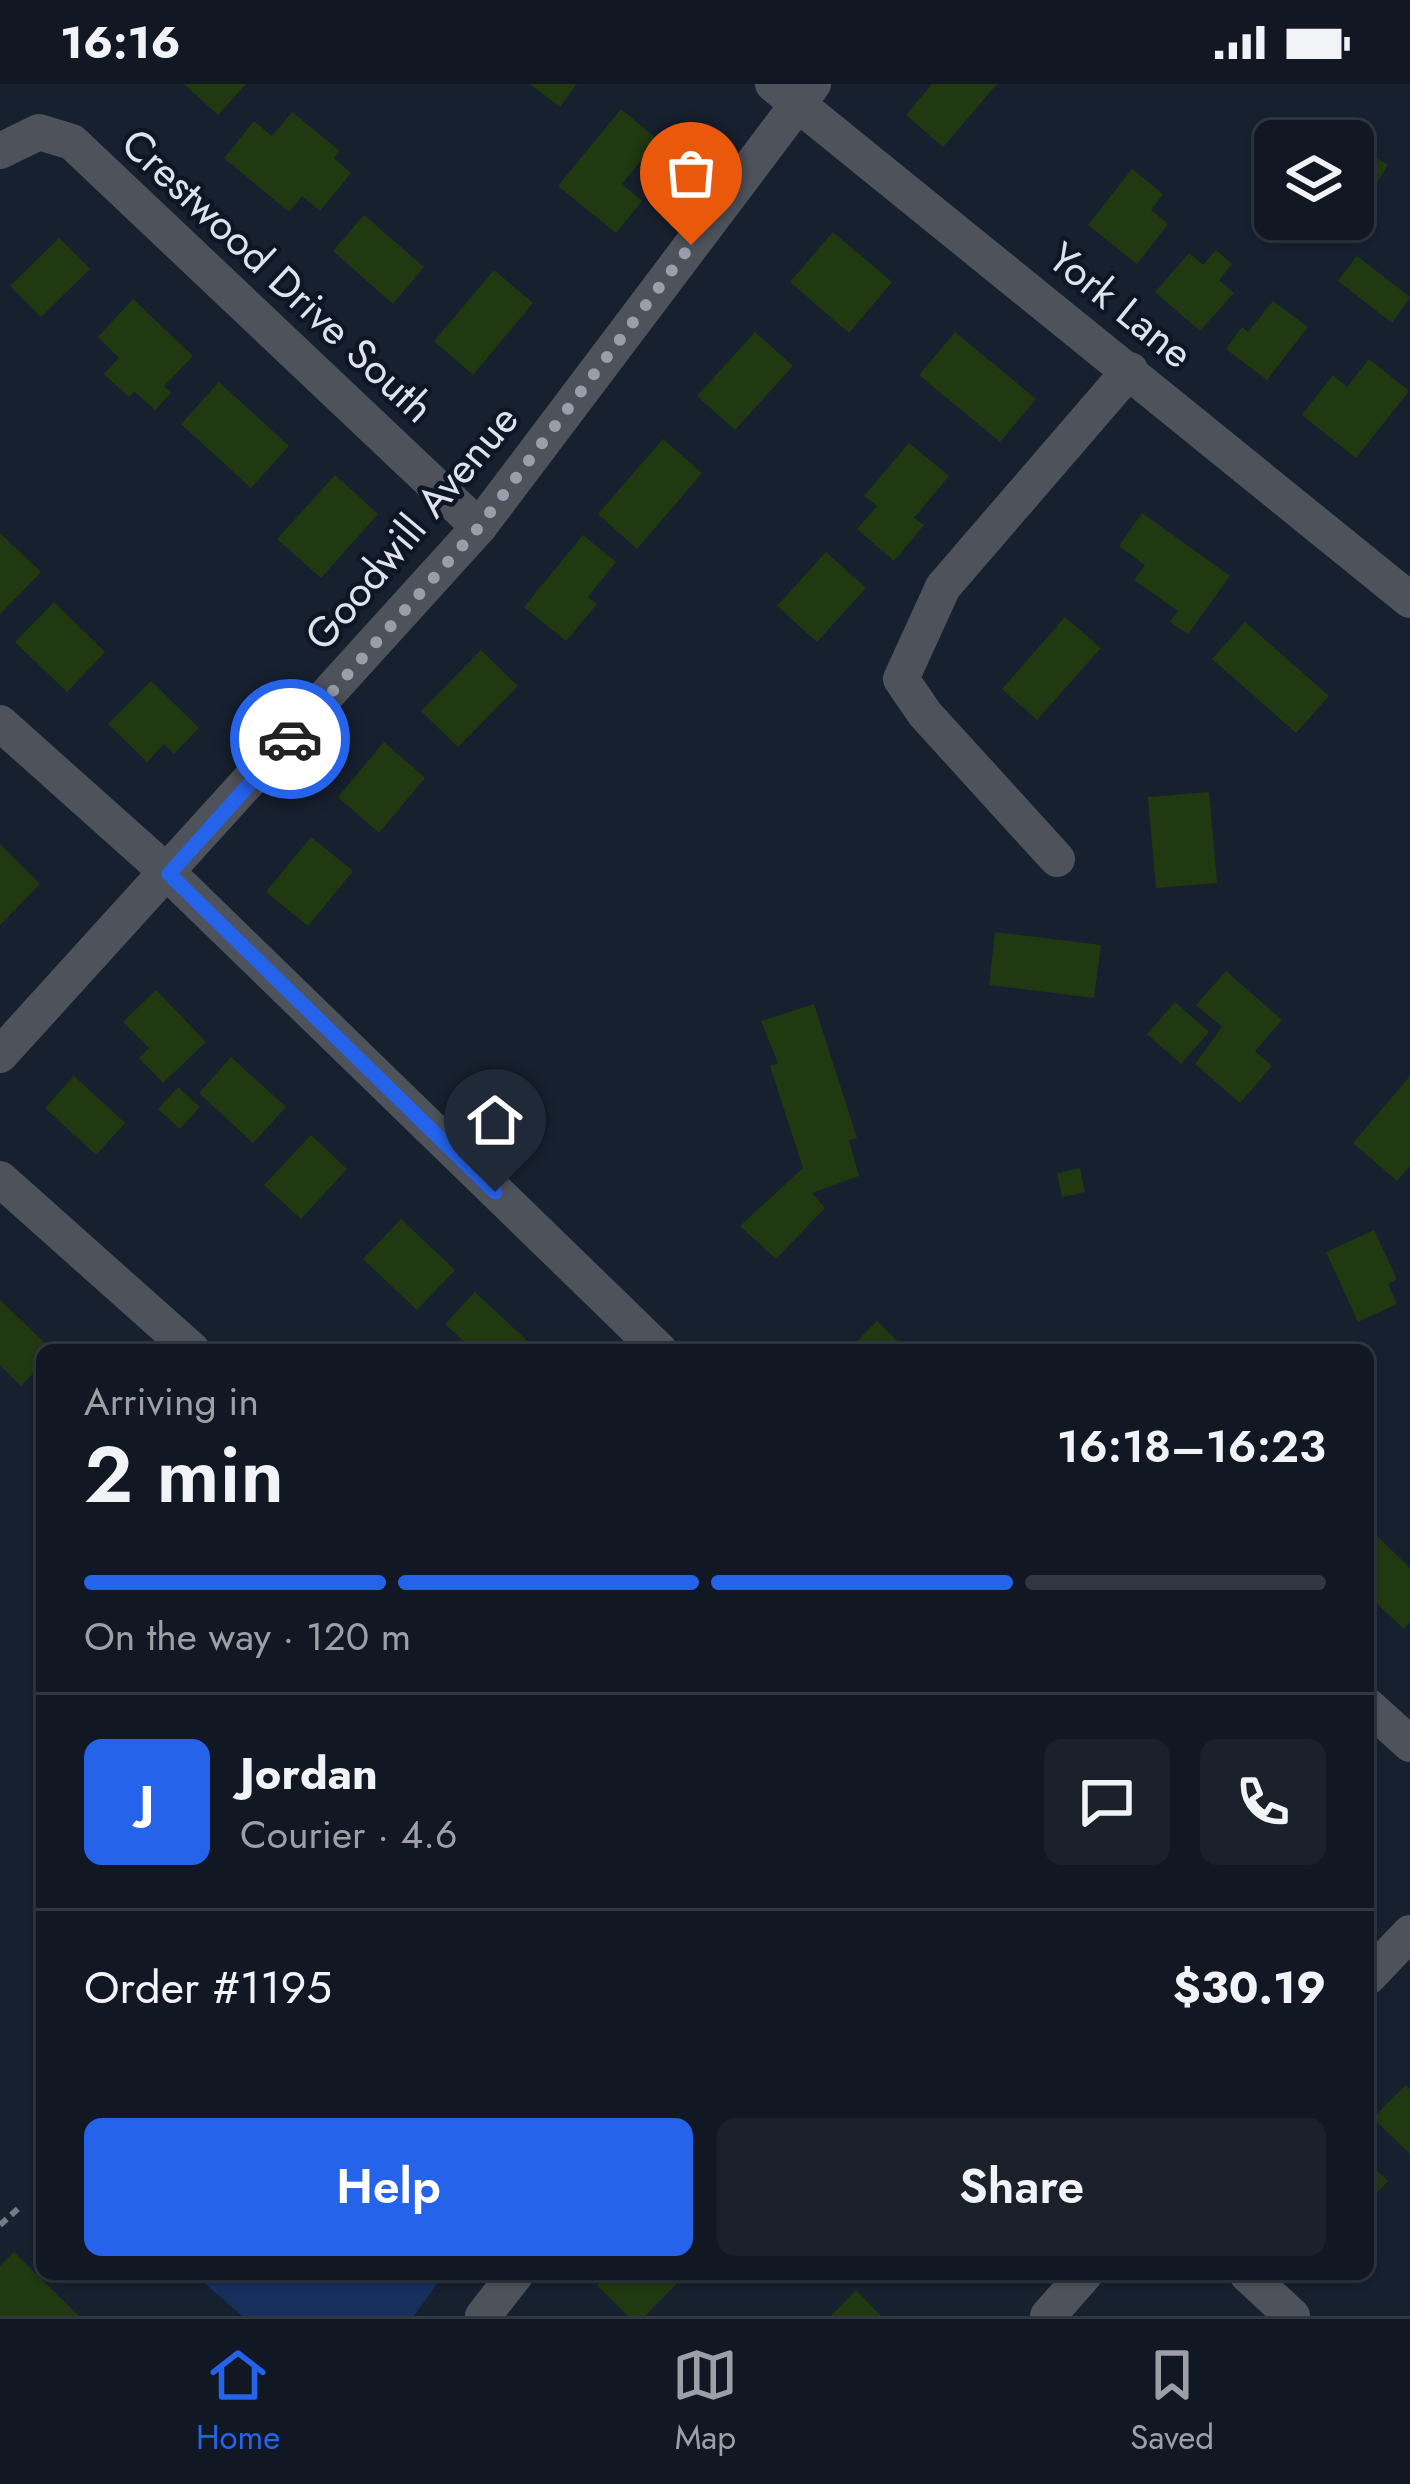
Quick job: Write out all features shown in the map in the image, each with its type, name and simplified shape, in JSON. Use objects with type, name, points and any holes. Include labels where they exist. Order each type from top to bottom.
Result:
[{"type":"street","name":"York Lane","points":[[795,91],[1410,600]]},
{"type":"street","name":"Goodwill Avenue","points":[[0,1055],[479,527],[795,91]]},
{"type":"street","name":"Crestwood Drive South","points":[[0,151],[39,132],[72,142],[479,527]]},
{"type":"street","points":[[1057,859],[926,714],[902,680],[944,587],[1130,370]]},
{"type":"street","points":[[0,723],[169,874],[653,1344]]},
{"type":"street","points":[[0,1179],[185,1344]]},
{"type":"street","points":[[1374,1711],[1410,1744]]},
{"type":"street","points":[[1374,1971],[1410,1934]]},
{"type":"street","points":[[483,2316],[511,2280]]},
{"type":"street","points":[[1048,2316],[1080,2280]]},
{"type":"street","points":[[1253,2280],[1292,2316]]},
{"type":"path","points":[[0,2225],[21,2206]]},
{"type":"shaded area","points":[[201,2280],[440,2280],[414,2316],[242,2316]]},
{"type":"building","points":[[184,84],[246,84],[218,115]]},
{"type":"building","points":[[530,84],[577,84],[560,107]]},
{"type":"building","points":[[932,84],[997,84],[943,147],[906,115]]},
{"type":"building","points":[[621,109],[658,140],[622,184],[642,201],[616,233],[558,186]]},
{"type":"building","points":[[292,112],[340,151],[334,158],[351,173],[320,211],[302,196],[289,212],[224,158],[254,121],[272,136]]},
{"type":"building","points":[[1374,156],[1388,165],[1374,188]]},
{"type":"building","points":[[1132,169],[1163,194],[1151,210],[1168,224],[1137,264],[1088,225]]},
{"type":"building","points":[[364,215],[424,267],[393,304],[333,251]]},
{"type":"building","points":[[833,232],[892,282],[849,333],[790,282]]},
{"type":"building","points":[[59,238],[90,269],[41,317],[10,286]]},
{"type":"building","points":[[1216,250],[1232,264],[1219,280],[1234,293],[1200,331],[1155,292],[1189,253],[1203,265]]},
{"type":"building","points":[[1357,256],[1410,297],[1392,323],[1338,281]]},
{"type":"building","points":[[494,270],[533,303],[473,375],[434,341]]},
{"type":"building","points":[[133,299],[193,356],[164,386],[171,393],[155,410],[134,391],[129,397],[104,374],[119,358],[98,337]]},
{"type":"building","points":[[1273,301],[1308,327],[1267,380],[1226,349],[1242,327],[1248,332]]},
{"type":"building","points":[[755,332],[793,366],[735,430],[697,396]]},
{"type":"building","points":[[955,332],[1036,399],[1000,442],[919,375]]},
{"type":"building","points":[[1369,359],[1409,391],[1356,458],[1302,415],[1333,375],[1347,387]]},
{"type":"building","points":[[219,382],[289,446],[251,488],[181,424]]},
{"type":"building","points":[[663,439],[702,473],[637,549],[598,514]]},
{"type":"building","points":[[909,443],[949,476],[914,518],[924,525],[894,561],[857,529],[877,506],[864,496]]},
{"type":"building","points":[[335,475],[378,514],[321,578],[277,539]]},
{"type":"building","points":[[1142,513],[1230,576],[1188,634],[1170,622],[1178,611],[1134,580],[1145,565],[1119,546]]},
{"type":"building","points":[[0,533],[41,572],[0,614]]},
{"type":"building","points":[[583,535],[616,562],[588,597],[597,604],[566,641],[524,607]]},
{"type":"building","points":[[826,552],[866,588],[817,642],[777,606]]},
{"type":"building","points":[[54,602],[105,652],[67,692],[15,642]]},
{"type":"building","points":[[1065,617],[1101,648],[1037,720],[1002,689]]},
{"type":"building","points":[[1245,622],[1329,696],[1296,733],[1212,659]]},
{"type":"building","points":[[481,650],[518,686],[458,747],[421,711]]},
{"type":"building","points":[[151,681],[199,728],[174,754],[164,744],[147,762],[108,724]]},
{"type":"building","points":[[384,742],[425,778],[379,833],[338,797]]},
{"type":"building","points":[[1209,792],[1217,883],[1156,888],[1148,797]]},
{"type":"building","points":[[311,837],[353,871],[308,926],[266,892]]},
{"type":"building","points":[[0,844],[40,884],[0,925]]},
{"type":"building","points":[[995,932],[1101,945],[1094,998],[989,985]]},
{"type":"building","points":[[1226,971],[1282,1020],[1255,1051],[1272,1066],[1240,1103],[1195,1064],[1222,1027],[1196,1005]]},
{"type":"building","points":[[156,990],[206,1042],[163,1083],[139,1058],[149,1048],[123,1022]]},
{"type":"building","points":[[1175,1002],[1209,1032],[1181,1064],[1147,1034]]},
{"type":"building","points":[[814,1004],[857,1138],[849,1140],[859,1176],[812,1193],[825,1208],[776,1259],[740,1226],[803,1168],[770,1066],[778,1063],[761,1021]]},
{"type":"building","points":[[231,1057],[286,1107],[253,1143],[199,1093]]},
{"type":"building","points":[[74,1076],[125,1123],[96,1155],[45,1108]]},
{"type":"building","points":[[1410,1076],[1410,1166],[1397,1181],[1353,1143]]},
{"type":"building","points":[[178,1087],[200,1107],[180,1129],[158,1109]]},
{"type":"building","points":[[311,1135],[347,1169],[301,1219],[264,1185]]},
{"type":"building","points":[[1080,1168],[1085,1192],[1062,1197],[1057,1173]]},
{"type":"building","points":[[401,1219],[455,1270],[417,1310],[363,1259]]},
{"type":"building","points":[[1374,1230],[1397,1279],[1388,1284],[1397,1304],[1358,1322],[1326,1252]]},
{"type":"building","points":[[475,1292],[531,1344],[467,1344],[445,1324]]},
{"type":"building","points":[[0,1300],[46,1344],[36,1344],[36,1370],[21,1386],[0,1365]]},
{"type":"building","points":[[877,1321],[901,1344],[854,1344]]},
{"type":"building","points":[[1374,1535],[1410,1568],[1410,1622],[1404,1629],[1374,1601]]},
{"type":"building","points":[[1406,2085],[1410,2089],[1410,2154],[1374,2119]]},
{"type":"building","points":[[1374,2168],[1388,2181],[1374,2196]]},
{"type":"building","points":[[14,2252],[36,2274],[36,2280],[42,2280],[79,2316],[0,2316],[0,2266]]},
{"type":"building","points":[[602,2280],[680,2280],[645,2316],[628,2316],[597,2285]]},
{"type":"building","points":[[856,2290],[881,2316],[831,2316]]},
{"type":"way so far","points":[[290,739],[479,527],[691,245]]},
{"type":"route","points":[[290,739],[169,874],[495,1192]]}]
